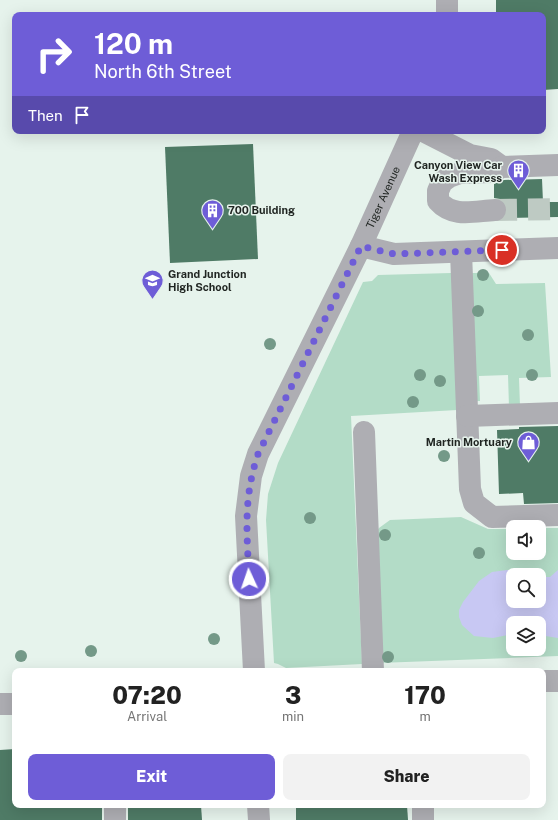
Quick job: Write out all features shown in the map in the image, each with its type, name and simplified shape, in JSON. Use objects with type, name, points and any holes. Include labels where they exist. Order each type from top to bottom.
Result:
[{"type":"street","points":[[447,0],[447,12]]},
{"type":"street","name":"Tiger Avenue","points":[[254,668],[246,516],[251,476],[258,454],[361,246],[412,134]]},
{"type":"street","points":[[429,134],[470,156],[491,159],[502,167]]},
{"type":"street","points":[[450,145],[448,162],[433,176],[431,183],[432,192],[438,201],[444,208],[452,212],[495,210]]},
{"type":"street","points":[[438,201],[438,191],[442,182],[449,177],[460,173],[491,172],[502,167],[558,165]]},
{"type":"street","points":[[361,246],[394,254],[558,248]]},
{"type":"street","points":[[461,252],[470,490],[474,503],[492,516],[558,515]]},
{"type":"street","points":[[467,416],[558,413]]},
{"type":"street","points":[[364,432],[373,668]]},
{"type":"street","points":[[546,681],[558,681]]},
{"type":"street","points":[[0,704],[12,704]]},
{"type":"street","points":[[115,808],[115,820]]},
{"type":"street","points":[[258,808],[259,820]]},
{"type":"street","points":[[423,808],[423,820]]},
{"type":"green space","points":[[451,273],[457,410],[351,416],[362,664],[286,668],[274,663],[266,520],[268,494],[278,463],[363,282],[372,281],[378,275]]},
{"type":"green space","points":[[470,273],[489,273],[496,284],[545,283],[551,377],[519,378],[520,406],[509,407],[508,375],[479,376],[480,401],[476,401]]},
{"type":"green space","points":[[461,517],[488,529],[506,529],[506,560],[546,560],[546,528],[558,528],[558,656],[379,663],[374,535],[379,528],[390,520]]},
{"type":"water","points":[[506,570],[506,608],[546,608],[546,577],[550,577],[558,570],[558,638],[546,636],[546,616],[506,616],[506,635],[493,638],[474,636],[462,625],[459,617],[459,610],[463,602],[479,581],[492,572]]},
{"type":"building","points":[[496,0],[558,0],[558,89],[546,90],[546,12],[496,12]]},
{"type":"building","name":"700 Building","points":[[253,144],[258,259],[170,263],[165,147]]},
{"type":"building","name":"Canyon View Car Wash Express","points":[[542,179],[543,202],[558,202],[558,217],[504,218],[507,209],[505,203],[500,199],[494,198],[494,184],[504,180]]},
{"type":"building","name":"Martin Mortuary","points":[[558,426],[558,503],[524,504],[523,493],[499,494],[497,430],[519,429],[519,427]]},
{"type":"building","points":[[12,749],[12,808],[102,808],[102,820],[0,820],[0,750]]},
{"type":"building","points":[[128,808],[201,808],[202,820],[128,820]]},
{"type":"building","points":[[296,808],[407,808],[408,820],[296,820]]},
{"type":"tunnel","points":[[495,210],[558,209]]},
{"type":"place","name":"Canyon View Car Wash Express","points":[[518,190]]},
{"type":"place","name":"700 Building","points":[[213,230]]},
{"type":"place","name":"Grand Junction High School","points":[[152,300]]},
{"type":"place","name":"Martin Mortuary","points":[[528,462]]},
{"type":"route","points":[[249,579],[246,516],[247,496],[258,454],[361,246],[394,254],[502,250]]}]
